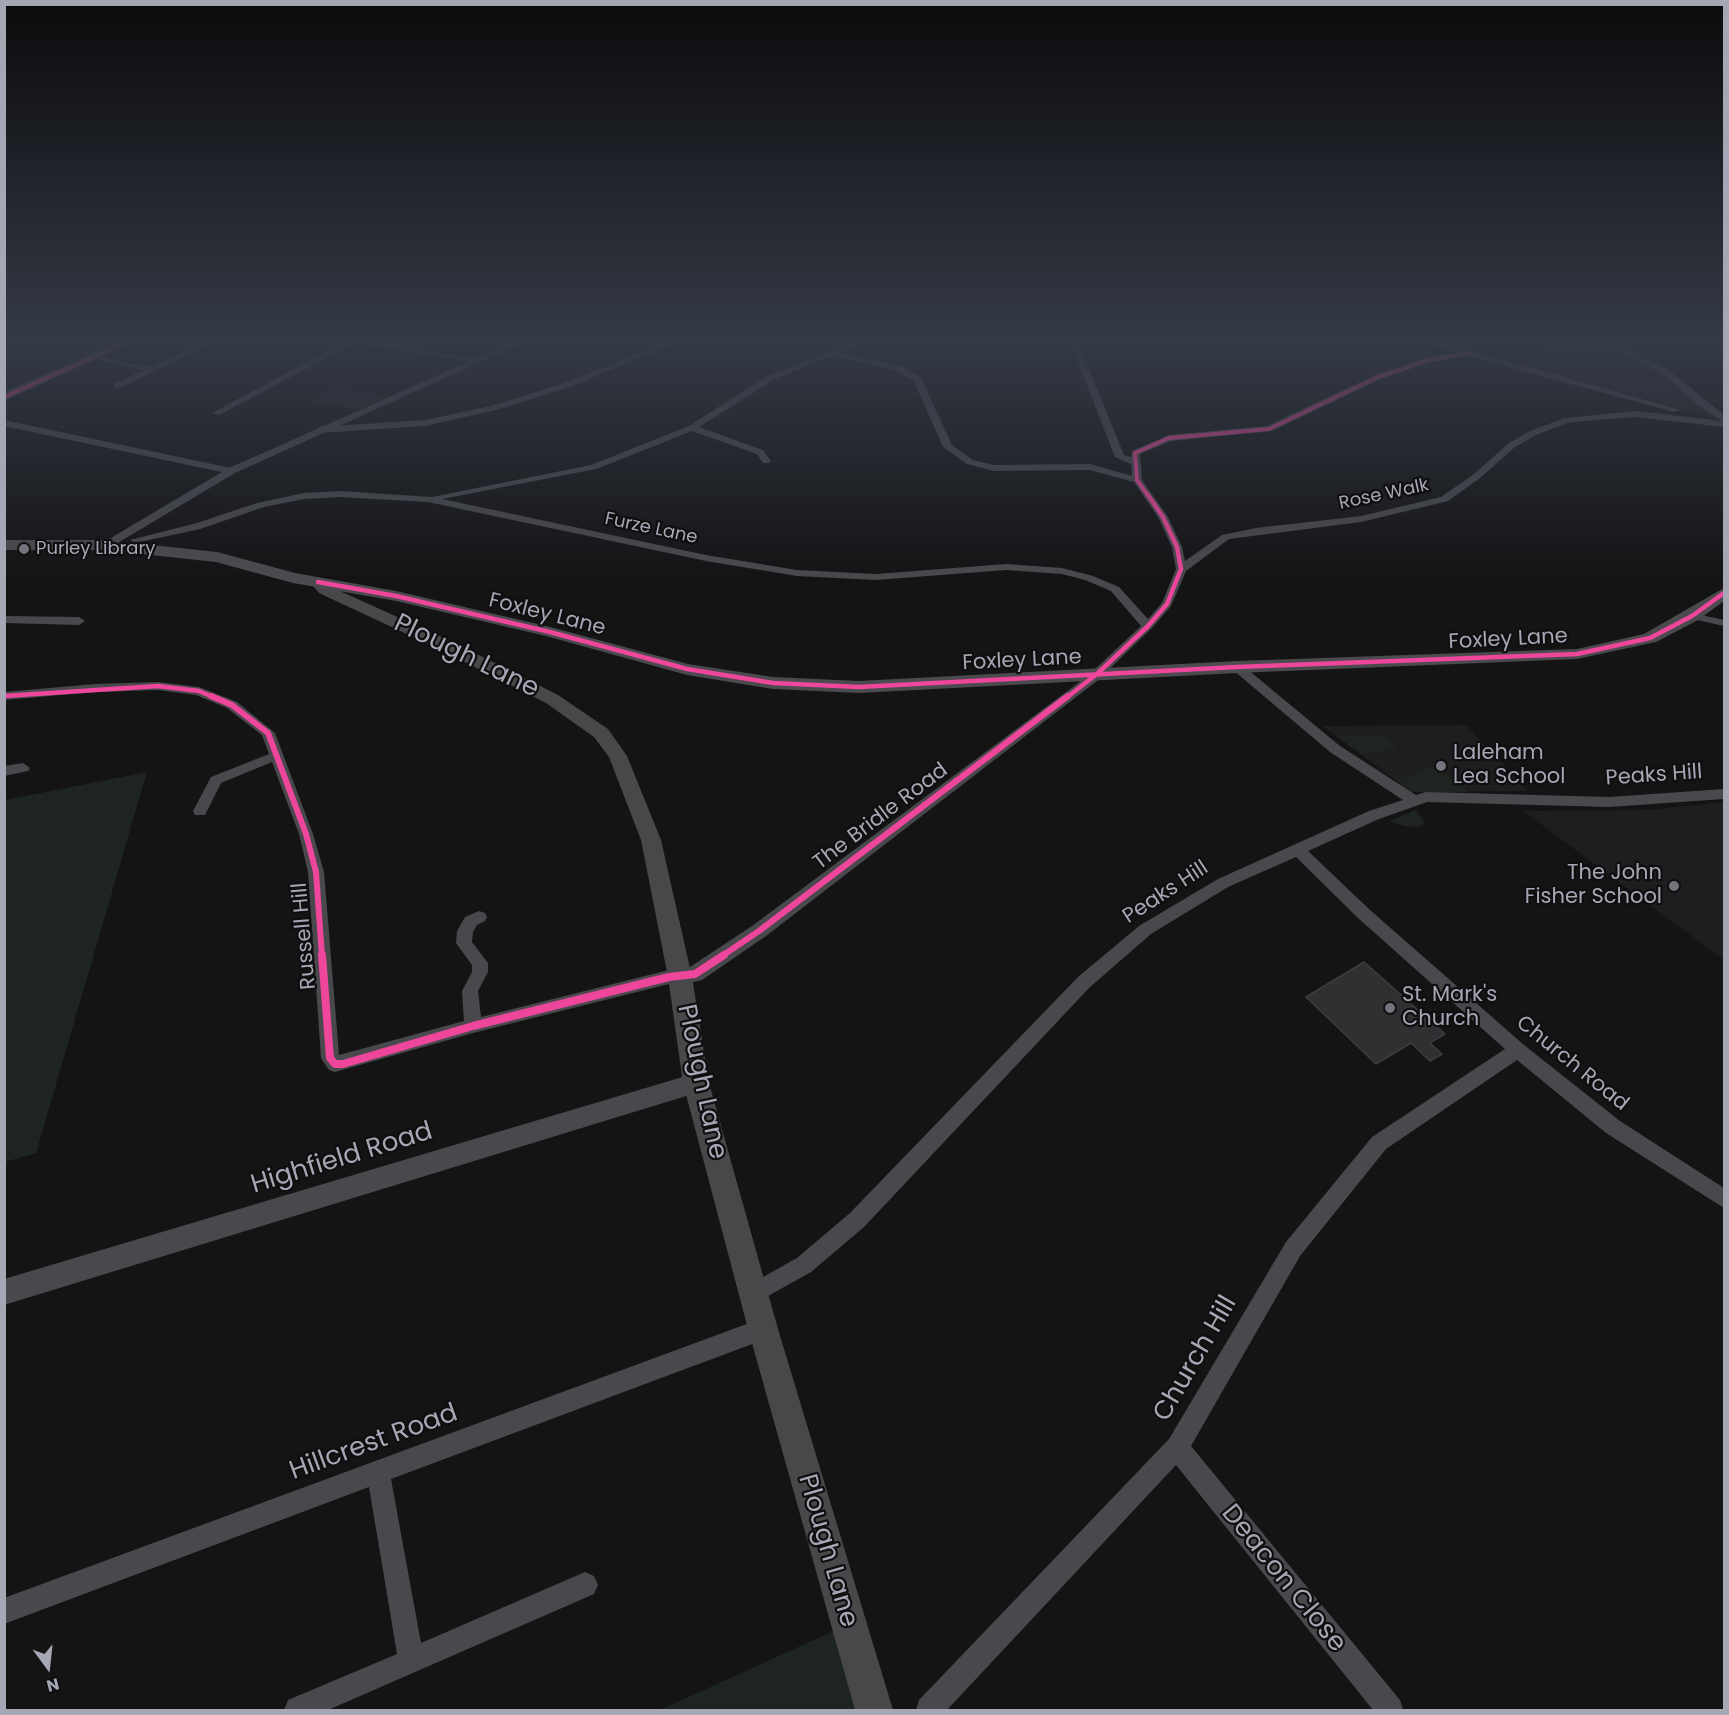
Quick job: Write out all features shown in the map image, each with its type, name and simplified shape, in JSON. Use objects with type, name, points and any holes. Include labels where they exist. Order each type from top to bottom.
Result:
[{"type":"main road","points":[[4,532],[70,544]]},
{"type":"main road","name":"Foxley Lane","points":[[70,544],[105,545],[137,538],[318,582],[396,596],[517,624],[687,669],[773,683],[859,687],[1237,667],[1577,654],[1650,638],[1692,616],[1725,593]]},
{"type":"main road","points":[[4,545],[70,544]]},
{"type":"main road","name":"Plough Lane","points":[[318,582],[332,593],[449,647],[552,699],[601,733],[618,756],[651,840],[680,977],[696,1083],[763,1329],[874,1710]]},
{"type":"street","points":[[137,538],[195,489],[341,420]]},
{"type":"street","points":[[319,430],[425,423],[438,420]]},
{"type":"street","points":[[428,499],[593,467],[692,428],[704,420]]},
{"type":"street","points":[[936,420],[948,447],[970,462],[994,468],[1090,467],[1137,480]]},
{"type":"street","points":[[1105,420],[1120,457],[1135,462]]},
{"type":"street","points":[[1097,674],[1148,626],[1167,603],[1181,569],[1177,547],[1137,480],[1135,453],[1169,438],[1269,429],[1288,420]]},
{"type":"street","name":"Rose Walk","points":[[1181,569],[1226,537],[1256,531],[1361,519],[1444,500],[1512,445],[1557,423],[1574,420]]},
{"type":"street","name":"Rose Walk","points":[[1703,420],[1725,422]]},
{"type":"street","points":[[4,423],[231,471]]},
{"type":"street","points":[[692,428],[760,452],[766,461]]},
{"type":"street","name":"Furze Lane","points":[[137,538],[200,526],[261,504],[304,496],[340,494],[428,499],[706,558],[797,573],[876,577],[1006,567],[1062,571],[1089,578],[1115,589],[1148,626]]},
{"type":"street","points":[[1692,616],[1725,623]]},
{"type":"street","points":[[4,620],[79,621]]},
{"type":"street","points":[[1237,667],[1335,749],[1413,800]]},
{"type":"street","name":"The Bridle Road","points":[[680,977],[695,974],[759,931],[1097,674]]},
{"type":"street","name":"Russell Hill","points":[[4,696],[158,686],[199,692],[232,705],[268,733],[306,834],[318,881],[330,1058],[335,1064],[343,1064],[473,1026],[669,977],[680,977]]},
{"type":"street","points":[[200,811],[216,780],[278,755]]},
{"type":"street","points":[[4,771],[23,768]]},
{"type":"street","name":"Peaks Hill","points":[[754,1293],[804,1265],[857,1220],[1084,982],[1144,930],[1223,883],[1413,800],[1446,797],[1632,802],[1725,794]]},
{"type":"street","name":"Church Road","points":[[1297,849],[1364,914],[1518,1050],[1613,1127],[1725,1199]]},
{"type":"street","points":[[473,1026],[470,991],[480,972],[480,963],[470,954],[464,943],[464,937],[471,921],[479,917]]},
{"type":"street","name":"Church Hill","points":[[929,1710],[1177,1447],[1293,1249],[1379,1143],[1518,1050]]},
{"type":"street","name":"Highfield Road","points":[[4,1292],[696,1083]]},
{"type":"street","name":"Hillcrest Road","points":[[4,1611],[763,1329]]},
{"type":"street","name":"Deacon Close","points":[[1177,1447],[1390,1710]]},
{"type":"street","points":[[378,1471],[411,1660]]},
{"type":"street","points":[[298,1710],[585,1585]]},
{"type":"shaded area","name":"Laleham Lea School","points":[[1466,725],[1528,791],[1412,792],[1322,726]]},
{"type":"shaded area","points":[[1335,735],[1385,735],[1398,748],[1380,751],[1381,753],[1360,753]]},
{"type":"shaded area","points":[[1433,767],[1439,769],[1467,792],[1412,792],[1395,779],[1424,772],[1422,770]]},
{"type":"shaded area","points":[[147,772],[36,1153],[5,1162],[5,800]]},
{"type":"shaded area","name":"The John Fisher School","points":[[1724,802],[1724,960],[1523,811],[1647,810]]},
{"type":"shaded area","points":[[1416,810],[1425,823],[1419,827],[1404,826],[1389,821]]},
{"type":"shaded area","points":[[836,1630],[860,1710],[660,1710]]},
{"type":"building","name":"St. Mark's Church","points":[[1364,962],[1445,1034],[1430,1043],[1442,1054],[1430,1061],[1411,1043],[1376,1064],[1306,997]]},
{"type":"cycle path","points":[[4,696],[95,688],[158,686],[199,691],[232,705],[268,733],[306,834],[316,872],[330,1058],[335,1064],[343,1064],[473,1026],[669,977],[695,974],[759,931],[1097,674],[1148,626],[1167,604],[1181,569],[1177,547],[1163,517],[1137,480],[1135,453],[1169,438],[1269,429],[1288,420]]},
{"type":"cycle path","points":[[318,582],[396,596],[550,632],[687,669],[773,683],[859,687],[1237,667],[1577,654],[1650,638],[1692,616],[1724,593]]},
{"type":"place","name":"Purley Library","points":[[24,549]]},
{"type":"place","name":"Laleham Lea School","points":[[1441,766]]},
{"type":"place","name":"The John Fisher School","points":[[1674,886]]},
{"type":"place","name":"St. Mark's Church","points":[[1390,1008]]}]
